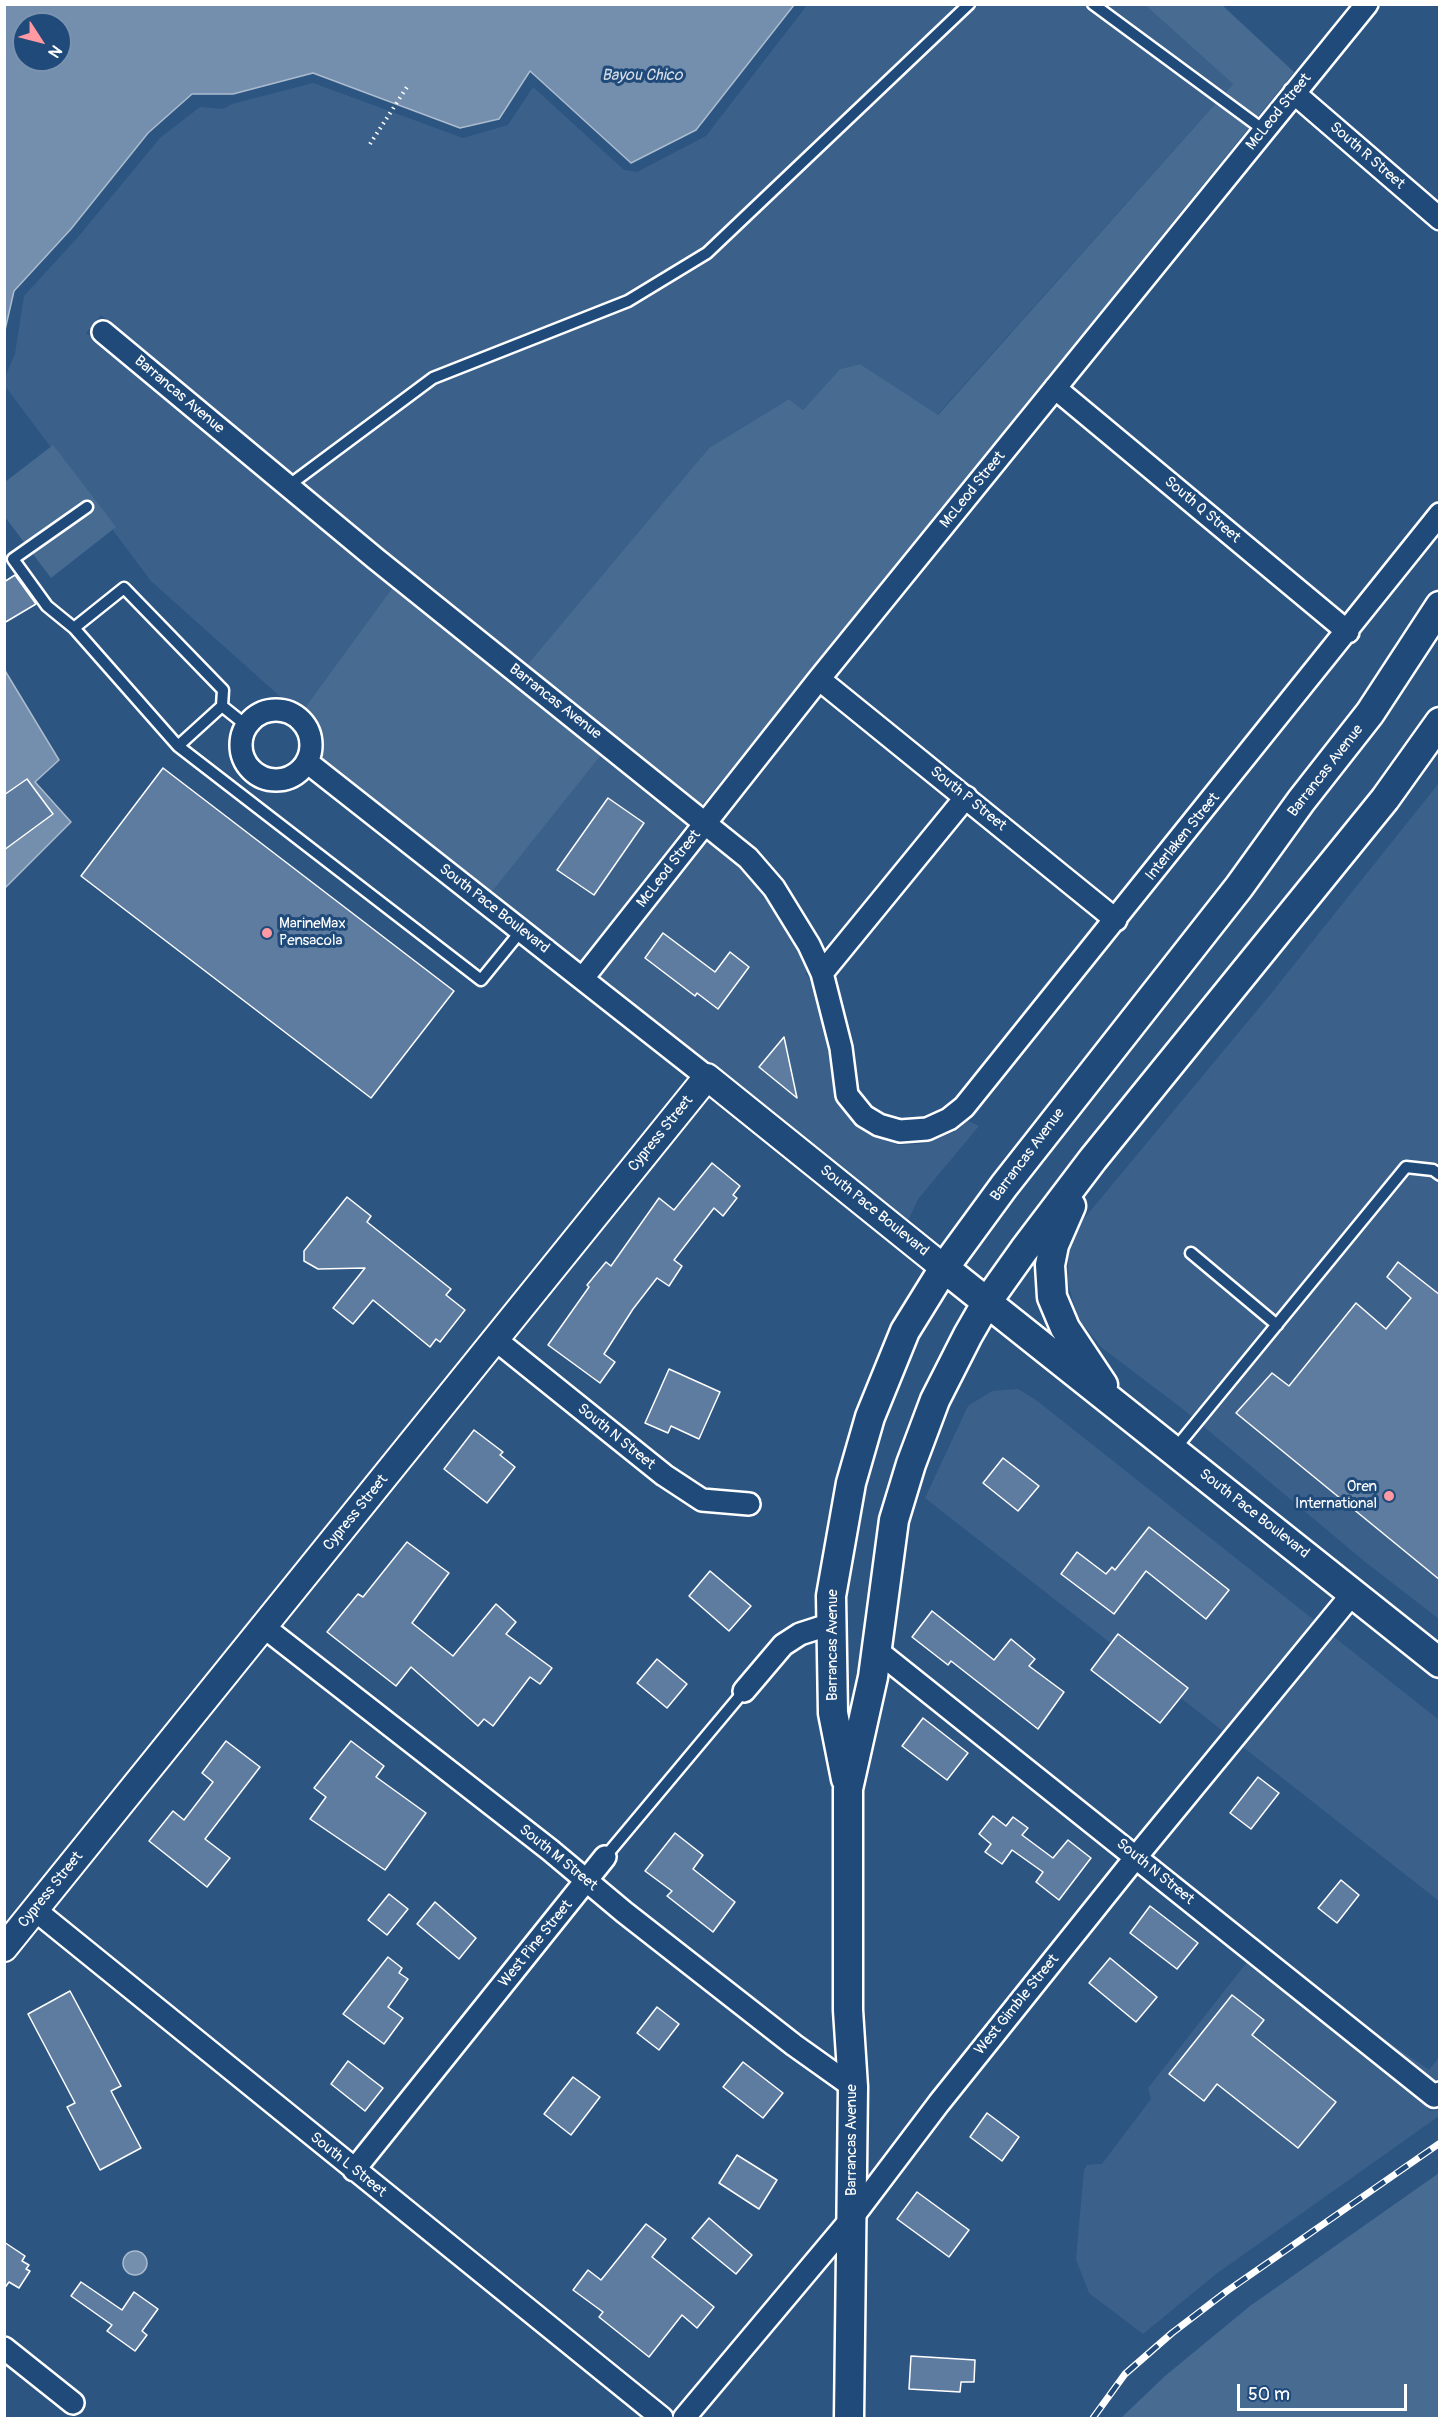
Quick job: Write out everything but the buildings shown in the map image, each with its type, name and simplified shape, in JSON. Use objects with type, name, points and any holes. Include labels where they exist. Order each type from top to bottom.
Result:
[{"type":"main road","name":"Barrancas Avenue","points":[[849,2418],[853,2087],[848,2010],[848,1790],[833,1713],[831,1596],[851,1483],[870,1417],[905,1331],[944,1268],[1035,1145],[1239,887],[1301,801],[1370,713],[1438,609]]},
{"type":"main road","name":"Barrancas Avenue","points":[[848,1790],[873,1677],[894,1520],[911,1464],[935,1400],[987,1302],[1093,1159],[1385,799],[1440,722]]},
{"type":"main road","points":[[1093,1159],[1054,1245],[1050,1265],[1052,1297],[1065,1328],[1118,1406]]},
{"type":"main road","name":"South Pace Boulevard","points":[[944,1268],[1440,1663]]},
{"type":"street","name":"McLeod Street","points":[[583,978],[819,679],[1367,4]]},
{"type":"street","name":"South R Street","points":[[1294,93],[1440,219]]},
{"type":"street","name":"Barrancas Avenue","points":[[103,332],[288,486],[748,858],[774,888],[809,945],[822,973],[841,1048],[847,1095],[864,1116],[879,1125],[907,1131]]},
{"type":"street","name":"South Q Street","points":[[1055,388],[1348,632]]},
{"type":"street","name":"Interlaken Street","points":[[907,1131],[927,1129],[949,1119],[964,1107],[1348,632],[1440,514]]},
{"type":"street","name":"South P Street","points":[[819,679],[1116,920]]},
{"type":"street","points":[[278,711],[299,719],[307,728],[311,739],[308,762],[291,777],[280,780],[259,776],[244,759],[242,748],[247,726],[266,712],[278,711]]},
{"type":"street","name":"South Pace Boulevard","points":[[308,762],[583,978],[944,1268]]},
{"type":"street","points":[[822,973],[966,797]]},
{"type":"street","name":"Cypress Street","points":[[4,1948],[707,1077]]},
{"type":"street","name":"South N Street","points":[[496,1340],[664,1475],[702,1500],[749,1504]]},
{"type":"street","name":"West Gimble Street","points":[[684,2418],[852,2218],[939,2103],[1136,1857],[1353,1593]]},
{"type":"street","points":[[744,1691],[783,1645],[800,1634],[831,1624]]},
{"type":"street","name":"South M Street","points":[[264,1627],[794,2045],[853,2087]]},
{"type":"street","name":"South N Street","points":[[875,1649],[1437,2094]]},
{"type":"street","name":"West Pine Street","points":[[354,2170],[605,1857]]},
{"type":"street","name":"South L Street","points":[[35,1910],[662,2418]]},
{"type":"street","points":[[4,2348],[73,2403]]},
{"type":"lane","points":[[288,486],[433,378],[628,301],[707,253],[969,4]]},
{"type":"lane","points":[[1092,4],[1265,131]]},
{"type":"lane","points":[[87,507],[13,559],[47,606],[74,628],[178,746],[481,980],[522,931]]},
{"type":"lane","points":[[74,628],[123,588],[223,690],[222,706],[178,746]]},
{"type":"lane","points":[[222,706],[247,726]]},
{"type":"lane","points":[[1174,1450],[1406,1167],[1433,1170],[1440,1175]]},
{"type":"lane","points":[[1191,1253],[1276,1325]]},
{"type":"lane","name":"West Pine Street","points":[[605,1857],[744,1691]]},
{"type":"path","points":[[370,144],[407,87]]},
{"type":"shaded area","points":[[808,4],[1145,5],[1233,84],[937,415],[860,364],[840,369],[803,410],[789,399],[709,448],[527,665],[383,550],[101,315],[86,333],[393,587],[304,709],[284,700],[151,581],[5,386],[5,377],[15,354],[24,296],[79,236],[160,138],[200,107],[223,109],[232,104],[313,83],[463,138],[508,125],[533,87],[624,170],[637,172],[706,136]]},
{"type":"shaded area","points":[[1145,5],[1222,5],[1294,72],[702,805],[527,665],[709,448],[789,399],[803,410],[840,369],[860,364],[938,415],[1233,84]]},
{"type":"shaded area","points":[[53,445],[116,527],[51,578],[5,517],[5,482]]},
{"type":"shaded area","points":[[393,587],[602,754],[491,893],[322,759],[323,737],[316,721],[304,709]]},
{"type":"shaded area","points":[[602,754],[688,823],[580,961],[491,893]]},
{"type":"shaded area","points":[[1439,783],[1439,1619],[1364,1561],[1184,1410],[1101,1347],[1078,1318],[1067,1280],[1069,1246],[1077,1227],[1269,996]]},
{"type":"shaded area","points":[[708,840],[739,866],[764,894],[798,949],[808,970],[805,974],[811,979],[823,1023],[835,1094],[847,1116],[873,1135],[898,1145],[920,1144],[933,1140],[956,1131],[968,1121],[979,1126],[918,1199],[907,1223],[600,977]]},
{"type":"shaded area","points":[[1018,1389],[1036,1400],[1314,1620],[1223,1731],[925,1498],[968,1406],[992,1391]]},
{"type":"shaded area","points":[[1334,1637],[1439,1720],[1439,1901],[1243,1747]]},
{"type":"shaded area","points":[[1248,1961],[1425,2103],[1430,2111],[1439,2110],[1439,2116],[1216,2274],[1143,2334],[1089,2293],[1076,2259],[1084,2170],[1087,2165],[1102,2164],[1151,2099],[1148,2088]]},
{"type":"shaded area","points":[[1364,2025],[1429,2070],[1439,2057],[1439,2079],[1435,2081]]},
{"type":"shaded area","points":[[1439,2173],[1439,2418],[1121,2418],[1165,2376],[1250,2306]]},
{"type":"water","name":"Bayou Chico","points":[[5,4],[794,4],[696,130],[631,163],[530,71],[499,119],[460,128],[313,73],[233,94],[192,94],[148,133],[71,229],[14,291],[5,330]]},
{"type":"water","points":[[4,669],[59,760],[35,782],[71,822],[5,888]]},
{"type":"water","points":[[135,2251],[144,2254],[147,2263],[144,2272],[135,2275],[126,2272],[123,2263],[126,2254]]},
{"type":"railway","points":[[1093,2418],[1125,2374],[1172,2333],[1227,2291],[1440,2143]]},
{"type":"place","name":"MarineMax Pensacola","points":[[267,933]]},
{"type":"place","name":"Oren International","points":[[1389,1496]]}]
